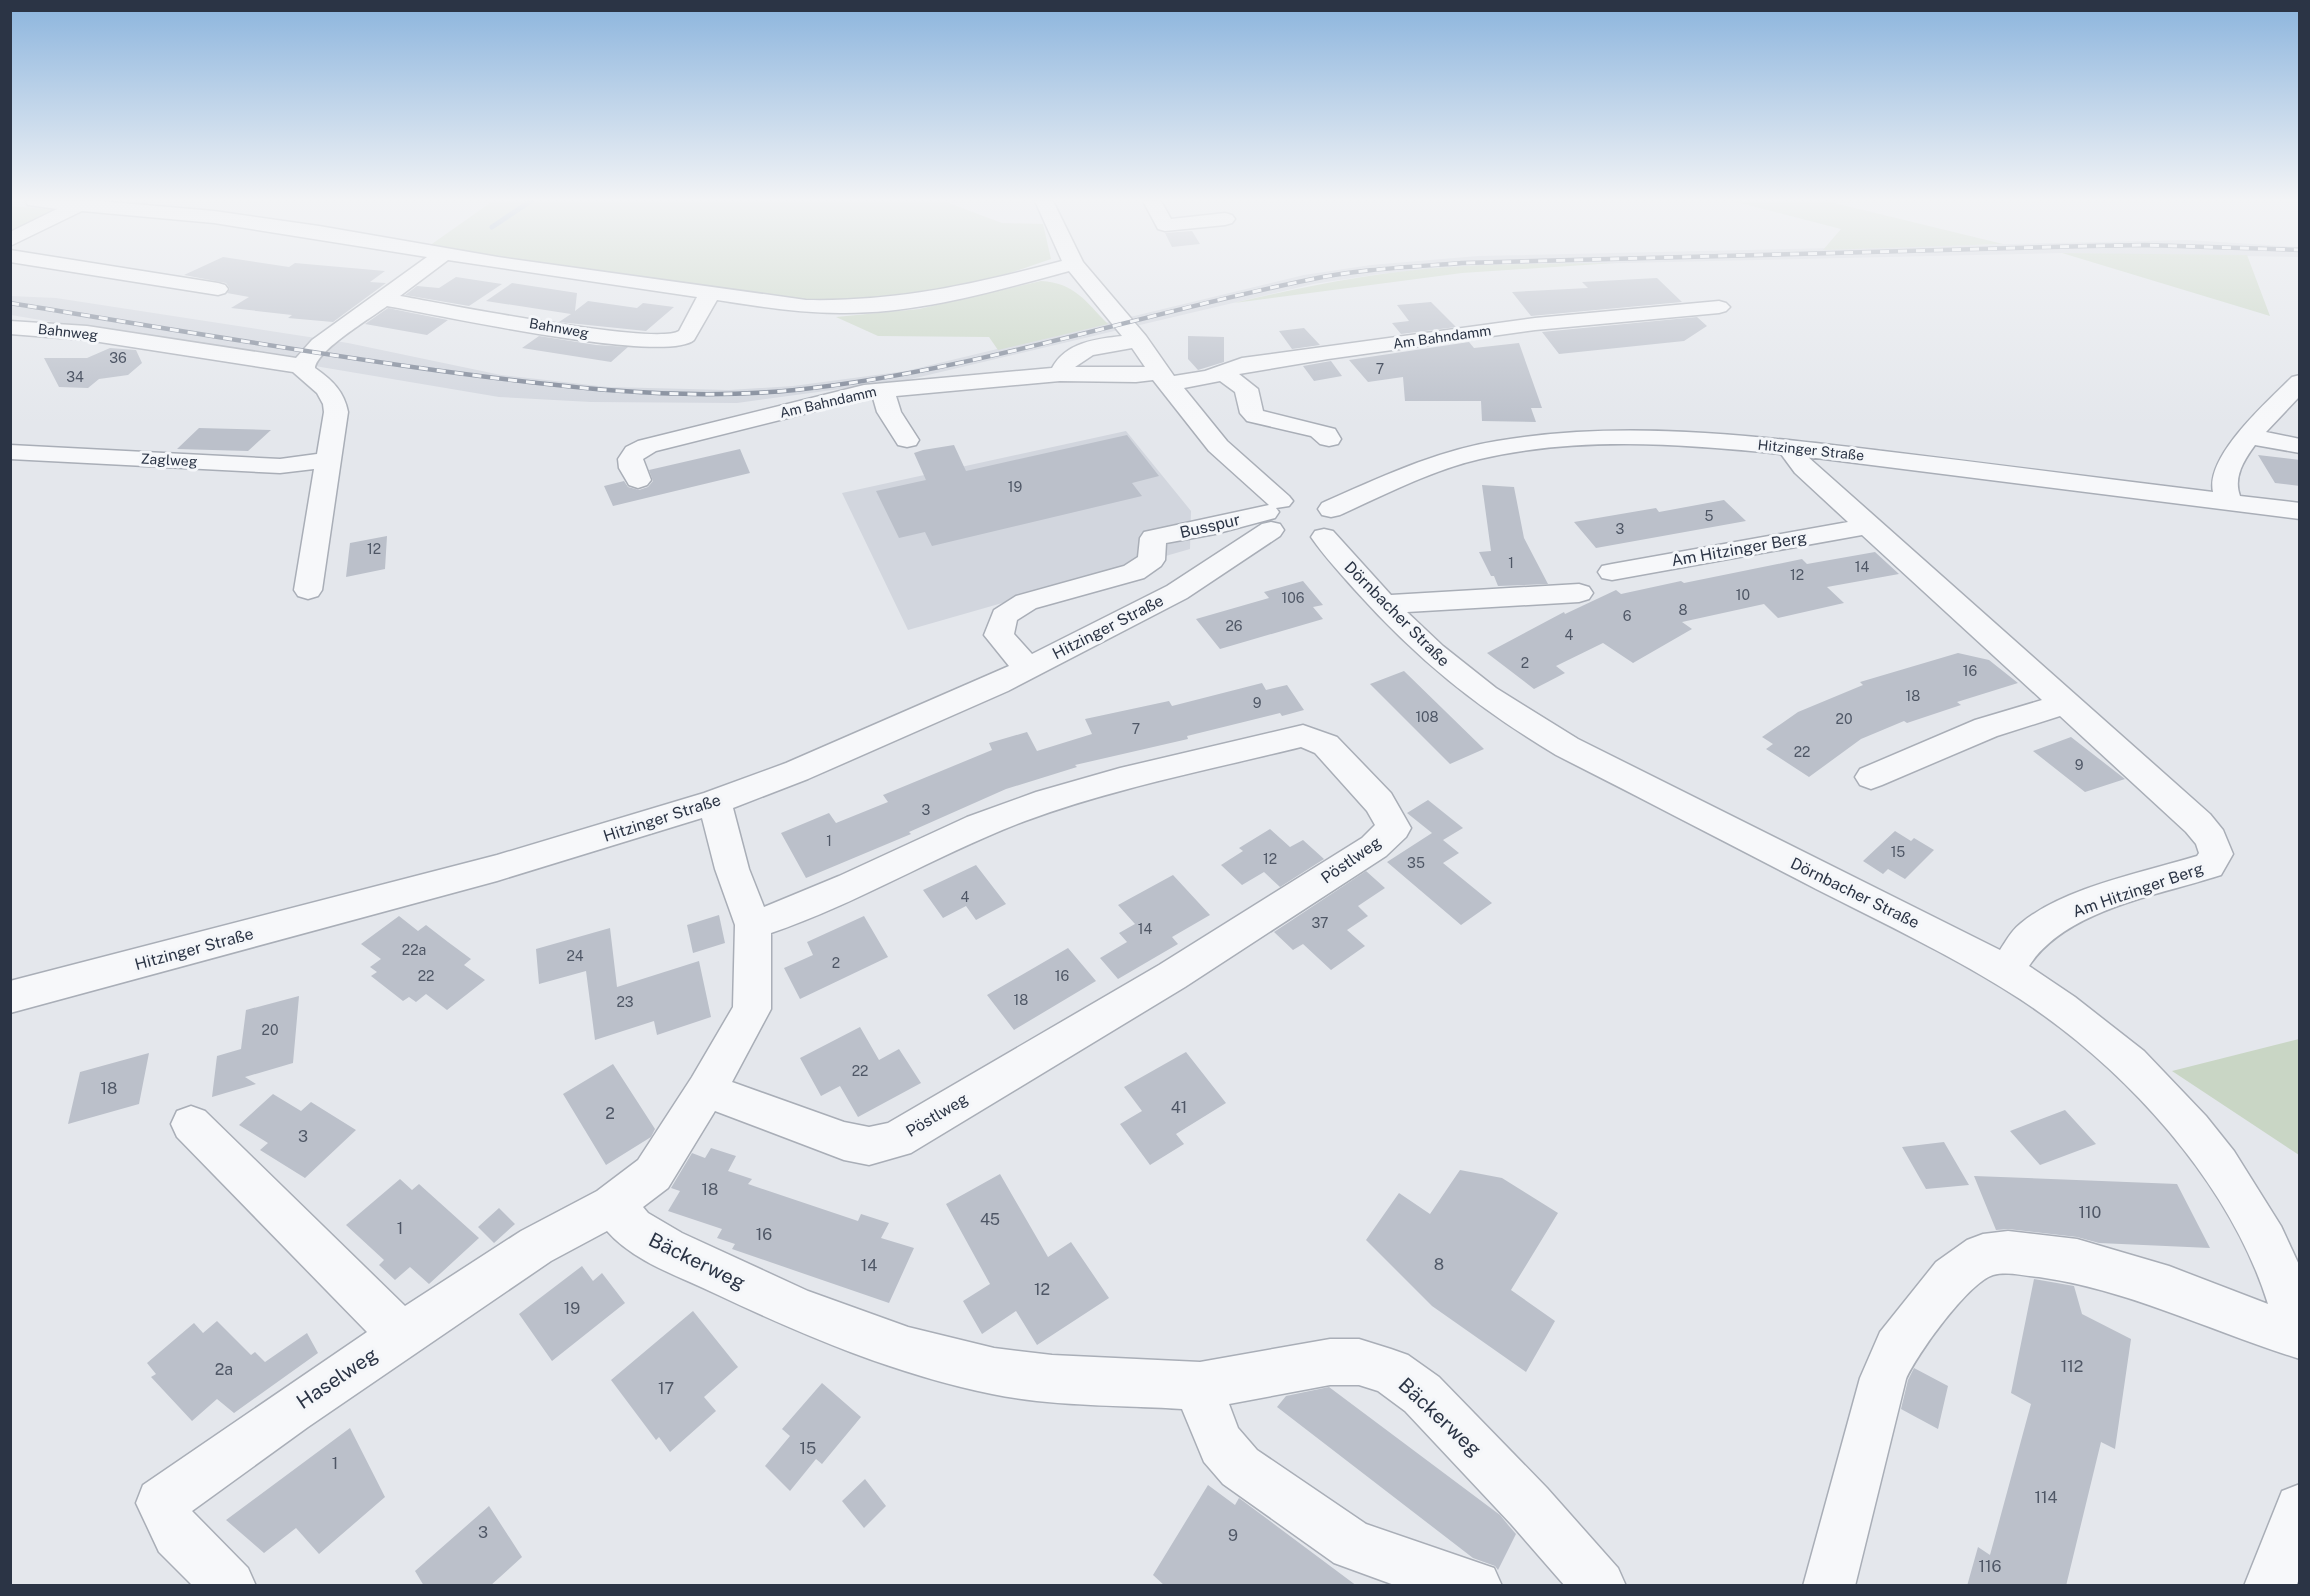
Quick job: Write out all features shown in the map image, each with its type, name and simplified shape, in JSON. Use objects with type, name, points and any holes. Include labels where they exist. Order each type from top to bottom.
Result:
[{"type":"street","points":[[133,275],[218,289]]},
{"type":"street","points":[[308,590],[336,412],[335,399],[328,389],[304,371],[303,365],[308,356],[320,345],[414,275]]},
{"type":"street","points":[[591,275],[806,306],[880,306],[944,297],[1029,275]]},
{"type":"street","name":"Dörnbacher Straße","points":[[1084,275],[1138,341],[1167,383],[1234,462],[1298,519],[1431,652],[1473,687],[1509,713],[1567,747],[2006,971],[2061,1007],[2109,1044],[2158,1091],[2206,1146],[2249,1212],[2283,1280],[2300,1334]]},
{"type":"street","name":"Bahnweg","points":[[382,299],[602,336],[672,341],[687,335],[711,293]]},
{"type":"street","name":"Am Bahndamm","points":[[638,480],[629,464],[629,457],[634,451],[646,446],[852,395],[882,390],[1060,374],[1086,381],[1167,383],[1197,380],[1242,365],[1458,334],[1719,307]]},
{"type":"street","name":"Bahnweg","points":[[10,327],[87,333],[284,365],[303,365]]},
{"type":"street","points":[[1060,374],[1067,360],[1076,354],[1100,347],[1138,341]]},
{"type":"street","points":[[1223,373],[1246,389],[1252,413],[1255,416],[1319,431],[1326,434],[1329,439]]},
{"type":"street","points":[[2230,502],[2224,479],[2249,436],[2300,382]]},
{"type":"street","points":[[882,390],[889,412],[907,440]]},
{"type":"street","points":[[1443,436],[1446,447],[1457,457]]},
{"type":"street","points":[[2249,436],[2300,446]]},
{"type":"street","name":"Hitzinger Straße","points":[[10,997],[497,868],[714,802],[797,771],[926,716],[1177,592],[1298,519],[1457,457],[1529,444],[1598,440],[1715,441],[1788,446],[2300,511]]},
{"type":"street","name":"Am Hitzinger Berg","points":[[1788,446],[1804,468],[2198,824],[2211,839],[2216,854],[2209,866],[2088,905],[2050,922],[2032,935],[2006,971]]},
{"type":"street","name":"Zaglweg","points":[[10,452],[280,466],[327,460]]},
{"type":"street","name":"Busspur","points":[[1027,668],[999,635],[1004,616],[1026,602],[1134,572],[1151,560],[1153,538],[1215,526],[1298,519]]},
{"type":"street","name":"Am Hitzinger Berg","points":[[1612,572],[1867,526]]},
{"type":"street","points":[[1384,604],[1579,593]]},
{"type":"street","points":[[1871,777],[1986,728],[2065,704]]},
{"type":"street","name":"Pöstlweg","points":[[706,1089],[844,1141],[869,1146],[896,1140],[1172,976],[1374,847],[1394,828],[1379,802],[1326,745],[1303,736],[1122,780],[1012,813],[910,857],[817,902],[753,925]]},
{"type":"street","points":[[612,1205],[653,1174],[752,1009],[753,925],[732,869],[714,802]]},
{"type":"street","points":[[191,1124],[402,1335]]},
{"type":"street","name":"Haselweg","points":[[230,1586],[177,1534],[161,1503],[291,1410],[536,1246],[612,1205]]},
{"type":"street","name":"Bäckerweg","points":[[612,1205],[633,1227],[666,1248],[801,1311],[908,1350],[994,1371],[1053,1378],[1200,1386],[1330,1362],[1359,1362],[1391,1372],[1422,1394],[1529,1506],[1594,1584]]},
{"type":"street","points":[[1829,1586],[1883,1378],[1896,1348],[1952,1278],[1983,1255],[2008,1252],[2077,1262],[2169,1288],[2260,1324],[2300,1334]]},
{"type":"street","points":[[1200,1386],[1208,1417],[1221,1445],[1240,1467],[1352,1545],[1476,1586]]},
{"type":"street","points":[[2270,1586],[2300,1509]]},
{"type":"shaded area","points":[[1302,275],[1370,275],[1313,284],[907,380],[737,403],[591,402],[499,397],[11,315],[10,296],[56,298],[348,343],[501,375],[608,387],[729,390],[793,386],[906,371]]},
{"type":"shaded area","points":[[1126,431],[1191,511],[1190,549],[908,630],[842,493]]},
{"type":"green space","points":[[620,275],[1000,275],[942,290],[835,303],[781,298]]},
{"type":"green space","points":[[1372,275],[1443,275],[1234,303],[1287,291]]},
{"type":"green space","points":[[2136,275],[2255,275],[2270,316]]},
{"type":"green space","points":[[1041,281],[1053,282],[1071,289],[1108,324],[998,350],[989,337],[878,336],[836,317],[919,309]]},
{"type":"green space","points":[[2299,1039],[2299,1155],[2172,1071]]},
{"type":"building","points":[[187,275],[379,275],[370,282],[386,283],[333,322],[288,318],[292,315],[231,308],[249,297],[227,293],[230,289],[226,283]]},
{"type":"building","points":[[456,277],[502,284],[469,306],[405,295],[417,286],[439,288]]},
{"type":"building","points":[[1657,278],[1682,302],[1531,316],[1512,292],[1588,288],[1582,282]]},
{"type":"building","points":[[512,283],[577,293],[575,311],[588,301],[637,308],[643,303],[674,307],[646,331],[559,322],[571,314],[486,301]]},
{"type":"building","points":[[1431,302],[1456,327],[1401,334],[1392,323],[1409,321],[1397,305]]},
{"type":"building","points":[[388,308],[448,320],[427,335],[365,324]]},
{"type":"building","points":[[1697,317],[1707,326],[1684,341],[1559,354],[1542,332]]},
{"type":"building","points":[[1304,328],[1320,345],[1292,349],[1279,331]]},
{"type":"building","points":[[539,336],[596,345],[628,347],[611,362],[522,348]]},
{"type":"building","points":[[1188,336],[1224,337],[1224,362],[1198,370],[1188,359]]},
{"type":"building","points":[[1469,342],[1474,348],[1519,343],[1542,408],[1531,408],[1536,422],[1482,421],[1481,401],[1405,401],[1403,377],[1368,382],[1349,360]]},
{"type":"building","points":[[110,348],[136,350],[142,363],[128,375],[99,379],[88,388],[59,387],[44,358],[87,358]]},
{"type":"building","points":[[1331,361],[1342,376],[1314,381],[1303,366]]},
{"type":"building","points":[[199,428],[271,430],[248,451],[177,449]]},
{"type":"building","points":[[1127,435],[1159,476],[1132,483],[1142,496],[932,546],[925,532],[899,538],[876,491],[926,480],[914,453],[923,450],[954,445],[966,471]]},
{"type":"building","points":[[740,449],[750,473],[613,506],[604,486],[624,481],[628,487],[639,490],[648,487],[653,481],[649,470]]},
{"type":"building","points":[[2258,455],[2300,460],[2300,486],[2275,483]]},
{"type":"building","points":[[1482,485],[1514,487],[1524,538],[1548,584],[1498,586],[1494,576],[1491,576],[1479,552],[1491,551]]},
{"type":"building","points":[[1724,500],[1746,521],[1596,548],[1574,522],[1656,508],[1659,512]]},
{"type":"building","points":[[387,536],[385,569],[346,577],[350,543]]},
{"type":"building","points":[[1875,552],[1899,574],[1827,587],[1844,603],[1778,618],[1764,604],[1682,622],[1692,629],[1633,663],[1603,643],[1556,666],[1565,673],[1534,689],[1487,653],[1564,612],[1565,614],[1616,590],[1621,594],[1802,559],[1807,564]]},
{"type":"building","points":[[1303,581],[1323,605],[1313,607],[1323,619],[1220,649],[1196,619],[1269,598],[1264,592]]},
{"type":"building","points":[[1958,653],[1989,660],[2018,683],[1957,702],[1961,705],[1907,723],[1904,721],[1861,739],[1809,777],[1766,749],[1773,744],[1762,737],[1798,712],[1863,685],[1860,682]]},
{"type":"building","points":[[1404,671],[1484,749],[1450,764],[1370,684]]},
{"type":"building","points":[[1262,683],[1266,690],[1287,685],[1304,710],[1282,716],[1280,713],[1187,736],[1188,739],[1075,765],[1077,767],[1006,789],[909,832],[911,834],[806,878],[781,833],[829,813],[836,823],[888,802],[883,795],[992,750],[989,743],[1027,732],[1037,751],[1092,734],[1085,719],[1169,701],[1172,706]]},
{"type":"building","points":[[2071,737],[2125,779],[2085,792],[2033,751]]},
{"type":"building","points":[[1428,800],[1463,828],[1443,840],[1459,853],[1443,863],[1492,903],[1461,925],[1387,862],[1432,833],[1407,813]]},
{"type":"building","points":[[1270,829],[1290,847],[1303,840],[1324,859],[1280,887],[1264,872],[1242,885],[1221,865],[1243,851],[1239,848]]},
{"type":"building","points":[[1895,831],[1911,841],[1914,838],[1934,850],[1905,879],[1888,869],[1883,874],[1863,861]]},
{"type":"building","points":[[976,865],[1006,904],[976,920],[966,906],[943,918],[923,890]]},
{"type":"building","points":[[1366,871],[1385,888],[1358,906],[1368,916],[1347,930],[1365,946],[1331,970],[1303,944],[1293,950],[1274,932]]},
{"type":"building","points":[[1173,875],[1210,915],[1172,937],[1178,944],[1118,979],[1100,958],[1127,942],[1119,933],[1135,924],[1118,905]]},
{"type":"building","points":[[719,915],[725,943],[693,953],[687,925]]},
{"type":"building","points":[[399,916],[418,931],[426,925],[471,959],[464,965],[485,980],[447,1010],[426,994],[416,1002],[409,997],[403,1001],[371,976],[377,972],[370,967],[381,959],[361,944]]},
{"type":"building","points":[[864,916],[888,957],[800,999],[784,968],[813,955],[807,942]]},
{"type":"building","points":[[610,928],[617,987],[699,961],[711,1017],[657,1035],[654,1021],[595,1040],[586,971],[539,984],[536,949]]},
{"type":"building","points":[[1068,948],[1096,981],[1014,1030],[987,995]]},
{"type":"building","points":[[299,996],[293,1063],[245,1077],[256,1084],[212,1097],[217,1056],[241,1049],[246,1010]]},
{"type":"building","points":[[860,1027],[879,1060],[899,1049],[921,1083],[858,1117],[840,1086],[821,1096],[800,1058]]},
{"type":"building","points":[[1186,1052],[1226,1103],[1176,1134],[1184,1144],[1150,1165],[1120,1124],[1142,1111],[1124,1087]]},
{"type":"building","points":[[149,1053],[139,1104],[68,1124],[80,1072]]},
{"type":"building","points":[[613,1064],[655,1129],[651,1137],[606,1165],[563,1094]]},
{"type":"building","points":[[273,1094],[301,1111],[311,1102],[356,1130],[305,1178],[260,1150],[268,1143],[239,1125]]},
{"type":"building","points":[[2065,1110],[2096,1144],[2040,1165],[2010,1131]]},
{"type":"building","points":[[1944,1142],[1969,1185],[1926,1189],[1902,1147]]},
{"type":"building","points":[[711,1148],[736,1156],[728,1171],[752,1179],[748,1184],[858,1221],[861,1214],[889,1223],[881,1238],[914,1248],[889,1303],[732,1249],[735,1244],[717,1238],[722,1229],[668,1211],[680,1191],[671,1188],[692,1153],[705,1158]]},
{"type":"building","points":[[1460,1170],[1502,1178],[1558,1213],[1511,1290],[1555,1321],[1526,1372],[1432,1306],[1366,1240],[1399,1193],[1430,1214]]},
{"type":"building","points":[[1000,1174],[1048,1257],[1071,1242],[1109,1298],[1037,1345],[1016,1311],[982,1334],[963,1301],[990,1284],[946,1204]]},
{"type":"building","points":[[1974,1176],[2177,1184],[2210,1248],[2099,1243],[2077,1237],[2008,1229],[1996,1230]]},
{"type":"building","points":[[400,1179],[412,1190],[419,1184],[479,1238],[429,1284],[410,1267],[395,1280],[379,1265],[384,1260],[346,1225]]},
{"type":"building","points":[[499,1208],[515,1224],[494,1243],[478,1227]]},
{"type":"building","points":[[582,1266],[593,1281],[602,1273],[625,1303],[552,1361],[519,1314]]},
{"type":"building","points":[[2034,1279],[2074,1286],[2082,1314],[2131,1339],[2115,1449],[2101,1442],[2066,1586],[1967,1586],[1978,1547],[1990,1555],[2031,1404],[2011,1393]]},
{"type":"building","points":[[693,1311],[738,1367],[704,1397],[716,1411],[670,1452],[659,1437],[656,1440],[611,1380]]},
{"type":"building","points":[[217,1321],[251,1355],[255,1352],[265,1362],[307,1333],[318,1353],[234,1413],[217,1399],[192,1421],[151,1377],[156,1374],[147,1363],[194,1323],[203,1333]]},
{"type":"building","points":[[1914,1368],[1948,1386],[1938,1429],[1901,1409],[1908,1380]]},
{"type":"building","points":[[822,1383],[861,1417],[822,1464],[816,1459],[790,1491],[765,1466],[790,1436],[782,1429]]},
{"type":"building","points":[[1329,1387],[1500,1515],[1516,1534],[1498,1570],[1495,1566],[1473,1558],[1277,1407],[1286,1396]]},
{"type":"building","points":[[350,1428],[385,1497],[319,1554],[296,1528],[264,1553],[226,1520]]},
{"type":"building","points":[[865,1479],[886,1506],[864,1528],[842,1501]]},
{"type":"building","points":[[1208,1485],[1235,1505],[1239,1498],[1357,1586],[1165,1586],[1153,1575]]},
{"type":"building","points":[[489,1506],[522,1557],[490,1586],[424,1586],[415,1571]]},
{"type":"railway","points":[[10,303],[328,354],[524,382],[569,387],[704,394],[795,390],[860,382],[924,370],[988,357],[1244,294],[1330,275]]}]
